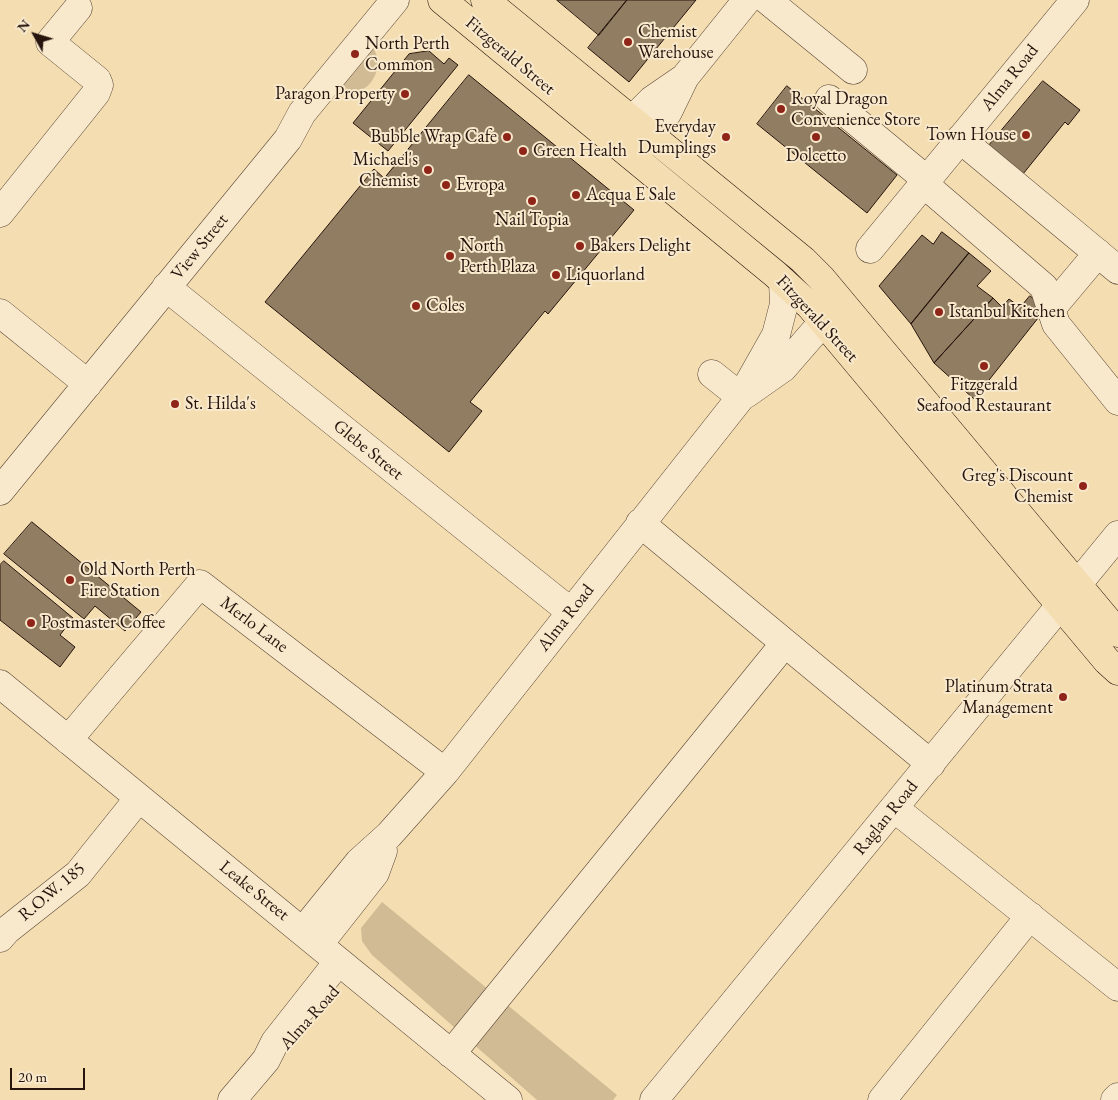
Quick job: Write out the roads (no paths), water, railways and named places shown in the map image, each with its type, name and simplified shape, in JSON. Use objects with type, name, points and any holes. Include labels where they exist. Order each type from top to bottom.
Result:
[{"type":"main road","name":"Fitzgerald Street","points":[[442,0],[810,306],[1069,595],[1118,633]]},
{"type":"main road","name":"Fitzgerald Street","points":[[485,0],[803,260],[838,296],[1069,595],[1118,671]]},
{"type":"street","name":"View Street","points":[[0,491],[288,139],[302,112],[395,0]]},
{"type":"street","points":[[623,150],[641,128],[652,100],[686,77],[747,0]]},
{"type":"street","points":[[767,0],[853,70]]},
{"type":"street","name":"Alma Road","points":[[870,249],[1075,0]]},
{"type":"street","points":[[0,213],[96,93],[99,85],[97,80],[50,42],[78,8]]},
{"type":"street","points":[[829,99],[926,182],[1044,288],[1056,324],[1118,401]]},
{"type":"street","points":[[960,139],[1108,261],[1051,309]]},
{"type":"street","name":"Alma Road","points":[[232,1100],[266,1060],[283,1051],[328,953],[375,873],[388,835],[445,772],[741,397],[776,335],[784,304],[783,282]]},
{"type":"street","name":"Glebe Street","points":[[166,288],[571,612]]},
{"type":"street","name":"Alma Road","points":[[741,397],[783,368],[823,322],[838,296]]},
{"type":"street","points":[[0,313],[88,384]]},
{"type":"street","points":[[712,374],[741,397]]},
{"type":"street","points":[[640,523],[931,764]]},
{"type":"street","name":"Raglan Road","points":[[654,1100],[1118,535]]},
{"type":"street","name":"Merlo Lane","points":[[68,740],[200,584],[445,772]]},
{"type":"street","points":[[451,1054],[785,643]]},
{"type":"street","name":"Leake Street","points":[[0,684],[508,1100]]},
{"type":"street","name":"R.O.W. 185","points":[[0,938],[6,930],[78,874],[139,798]]},
{"type":"street","points":[[894,808],[1118,986]]},
{"type":"street","points":[[882,1100],[1030,916]]},
{"type":"street","points":[[1115,1100],[1118,1096]]},
{"type":"place","name":"Chemist Warehouse","points":[[628,42]]},
{"type":"place","name":"North Perth Common","points":[[355,54]]},
{"type":"place","name":"Paragon Property","points":[[405,94]]},
{"type":"place","name":"Royal Dragon Convenience Store","points":[[781,109]]},
{"type":"place","name":"Town House","points":[[1026,135]]},
{"type":"place","name":"Bubble Wrap Cafe","points":[[507,137]]},
{"type":"place","name":"Everyday Dumplings","points":[[726,137]]},
{"type":"place","name":"Dolcetto","points":[[816,137]]},
{"type":"place","name":"Green Health","points":[[523,151]]},
{"type":"place","name":"Michael's Chemist","points":[[428,170]]},
{"type":"place","name":"Evropa","points":[[446,185]]},
{"type":"place","name":"Acqua E Sale","points":[[576,195]]},
{"type":"place","name":"Nail Topia","points":[[532,201]]},
{"type":"place","name":"Bakers Delight","points":[[580,246]]},
{"type":"place","name":"North Perth Plaza","points":[[450,256]]},
{"type":"place","name":"Liquorland","points":[[556,275]]},
{"type":"place","name":"Coles","points":[[416,306]]},
{"type":"place","name":"Istanbul Kitchen","points":[[939,312]]},
{"type":"place","name":"Fitzgerald Seafood Restaurant","points":[[984,366]]},
{"type":"place","name":"St. Hilda's","points":[[175,404]]},
{"type":"place","name":"Greg's Discount Chemist","points":[[1083,486]]},
{"type":"place","name":"Old North Perth Fire Station","points":[[70,580]]},
{"type":"place","name":"Postmaster Coffee","points":[[31,623]]},
{"type":"place","name":"Platinum Strata Management","points":[[1063,697]]}]
